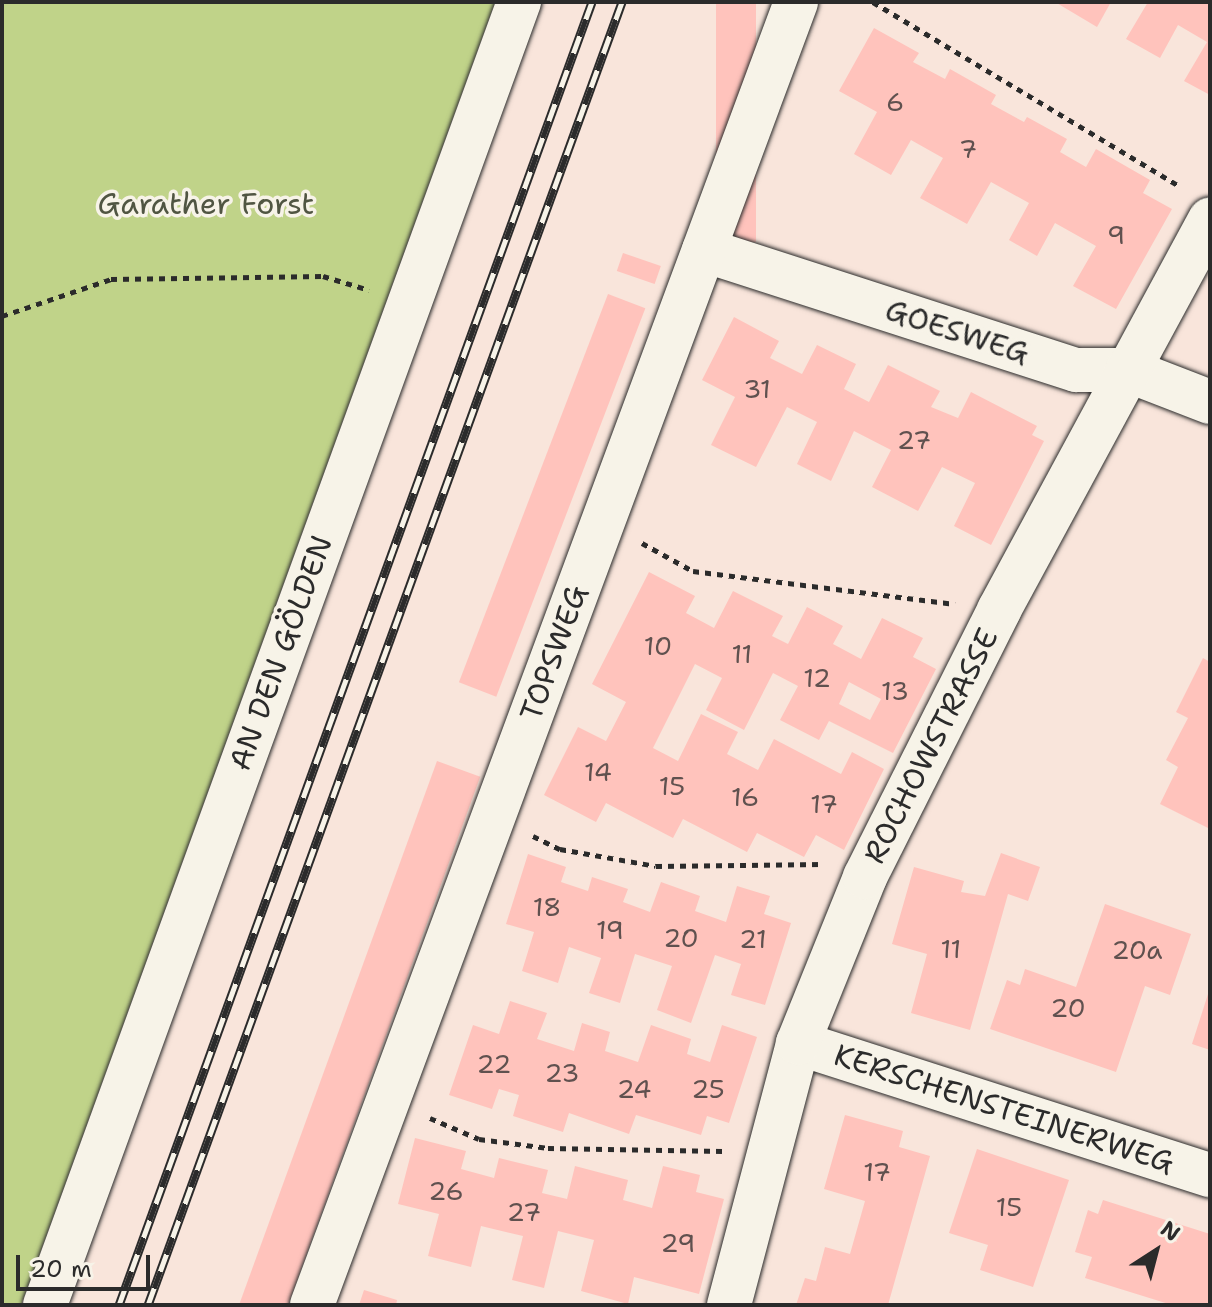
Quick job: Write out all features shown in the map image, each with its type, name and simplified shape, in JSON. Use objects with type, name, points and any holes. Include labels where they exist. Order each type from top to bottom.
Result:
[{"type":"street","name":"AN DEN GÖLDEN","points":[[45,1305],[519,2]]},
{"type":"street","name":"TOPSWEG","points":[[312,1305],[796,2]]},
{"type":"street","name":"ROCHOWSTRASSE","points":[[729,1305],[798,1043],[865,877],[999,610],[1127,370],[1201,206]]},
{"type":"street","name":"GOESWEG","points":[[704,250],[1076,370],[1127,370],[1210,402]]},
{"type":"street","name":"KERSCHENSTEINERWEG","points":[[798,1043],[1210,1175]]},
{"type":"path","points":[[873,2],[1201,206]]},
{"type":"path","points":[[2,316],[111,279],[323,276]]},
{"type":"path","points":[[631,536],[693,571],[960,605]]},
{"type":"path","points":[[522,831],[560,849],[656,866],[832,864]]},
{"type":"path","points":[[418,1112],[479,1139],[548,1148],[732,1151]]},
{"type":"green space","name":"Garather Forst","points":[[2,2],[495,2],[21,1305],[2,1305]]},
{"type":"building","points":[[716,2],[756,2],[756,242],[716,242]]},
{"type":"building","points":[[1055,2],[1111,2],[1097,27]]},
{"type":"building","points":[[1148,2],[1210,2],[1210,95],[1184,81],[1207,42],[1178,25],[1160,58],[1126,39]]},
{"type":"building","points":[[874,28],[919,53],[913,62],[945,79],[950,69],[996,95],[991,104],[1024,122],[1027,117],[1067,139],[1060,152],[1086,167],[1096,149],[1150,180],[1143,193],[1172,209],[1116,309],[1073,286],[1096,246],[1055,223],[1037,256],[1009,240],[1029,203],[991,182],[967,224],[920,198],[943,158],[911,140],[891,175],[854,154],[877,112],[839,91]]},
{"type":"building","points":[[623,253],[661,266],[655,284],[617,271]]},
{"type":"building","points":[[608,294],[645,308],[496,697],[459,682]]},
{"type":"building","points":[[734,317],[779,341],[770,358],[802,374],[817,345],[856,364],[844,389],[869,402],[888,365],[940,391],[931,407],[958,418],[971,392],[1037,426],[1032,435],[1044,441],[991,545],[954,526],[975,483],[942,467],[918,511],[872,487],[891,450],[854,431],[831,481],[797,464],[817,422],[787,407],[756,467],[711,445],[735,397],[702,380]]},
{"type":"building","points":[[649,572],[695,596],[686,613],[714,628],[733,591],[783,616],[772,636],[788,644],[807,607],[843,626],[833,644],[861,659],[882,618],[923,638],[913,657],[936,669],[893,753],[829,721],[819,740],[780,720],[798,686],[773,673],[744,730],[706,710],[722,678],[695,664],[653,748],[678,761],[701,714],[738,732],[727,754],[758,770],[774,739],[841,774],[852,752],[884,769],[844,850],[816,835],[804,857],[757,833],[747,852],[683,819],[673,838],[606,803],[596,822],[544,795],[578,727],[606,741],[626,702],[592,684]],"holes":[[[849,682],[881,699],[870,720],[839,704]]]},
{"type":"building","points":[[1203,658],[1210,662],[1210,829],[1160,804],[1178,767],[1166,760],[1188,718],[1176,712]]},
{"type":"building","points":[[437,761],[480,777],[288,1305],[239,1305]]},
{"type":"building","points":[[1001,853],[1040,867],[1028,901],[1008,894],[970,1030],[911,1013],[927,954],[892,944],[914,867],[964,881],[961,892],[985,896]]},
{"type":"building","points":[[528,854],[566,867],[561,882],[588,891],[592,877],[628,889],[623,902],[650,912],[661,882],[700,896],[695,911],[726,922],[737,886],[770,896],[764,914],[791,923],[765,1005],[731,995],[741,964],[715,955],[691,1023],[657,1010],[672,966],[635,954],[620,1003],[589,993],[601,958],[569,947],[558,983],[522,971],[534,932],[506,924]]},
{"type":"building","points":[[1105,904],[1191,934],[1170,995],[1145,986],[1116,1072],[990,1029],[1007,980],[1020,985],[1025,969],[1076,987]]},
{"type":"building","points":[[1210,991],[1210,1050],[1192,1044]]},
{"type":"building","points":[[510,1001],[547,1013],[537,1039],[574,1051],[582,1023],[610,1032],[605,1051],[638,1062],[651,1025],[691,1039],[687,1054],[710,1062],[722,1025],[757,1037],[729,1123],[707,1116],[701,1135],[636,1115],[629,1134],[569,1113],[563,1132],[513,1116],[519,1095],[499,1089],[492,1109],[449,1095],[473,1025],[499,1034]]},
{"type":"building","points":[[845,1115],[903,1131],[899,1147],[930,1156],[888,1305],[796,1305],[805,1278],[816,1281],[825,1247],[850,1254],[865,1201],[824,1189]]},
{"type":"building","points":[[415,1138],[466,1151],[461,1169],[494,1178],[499,1158],[548,1170],[542,1193],[567,1199],[575,1166],[628,1180],[623,1200],[652,1208],[663,1166],[700,1175],[696,1192],[724,1199],[699,1294],[634,1277],[628,1304],[581,1291],[594,1240],[558,1231],[544,1288],[512,1280],[523,1236],[481,1226],[471,1267],[428,1256],[439,1214],[398,1204]]},
{"type":"building","points":[[977,1149],[1069,1180],[1033,1287],[980,1270],[988,1245],[949,1233]]},
{"type":"building","points":[[1103,1200],[1210,1234],[1210,1305],[1172,1305],[1085,1278],[1092,1257],[1075,1252],[1088,1210],[1098,1214]]},
{"type":"building","points":[[364,1290],[397,1300],[396,1305],[359,1305]]},
{"type":"railway","points":[[119,1305],[592,2]]},
{"type":"railway","points":[[148,1305],[622,2]]}]
